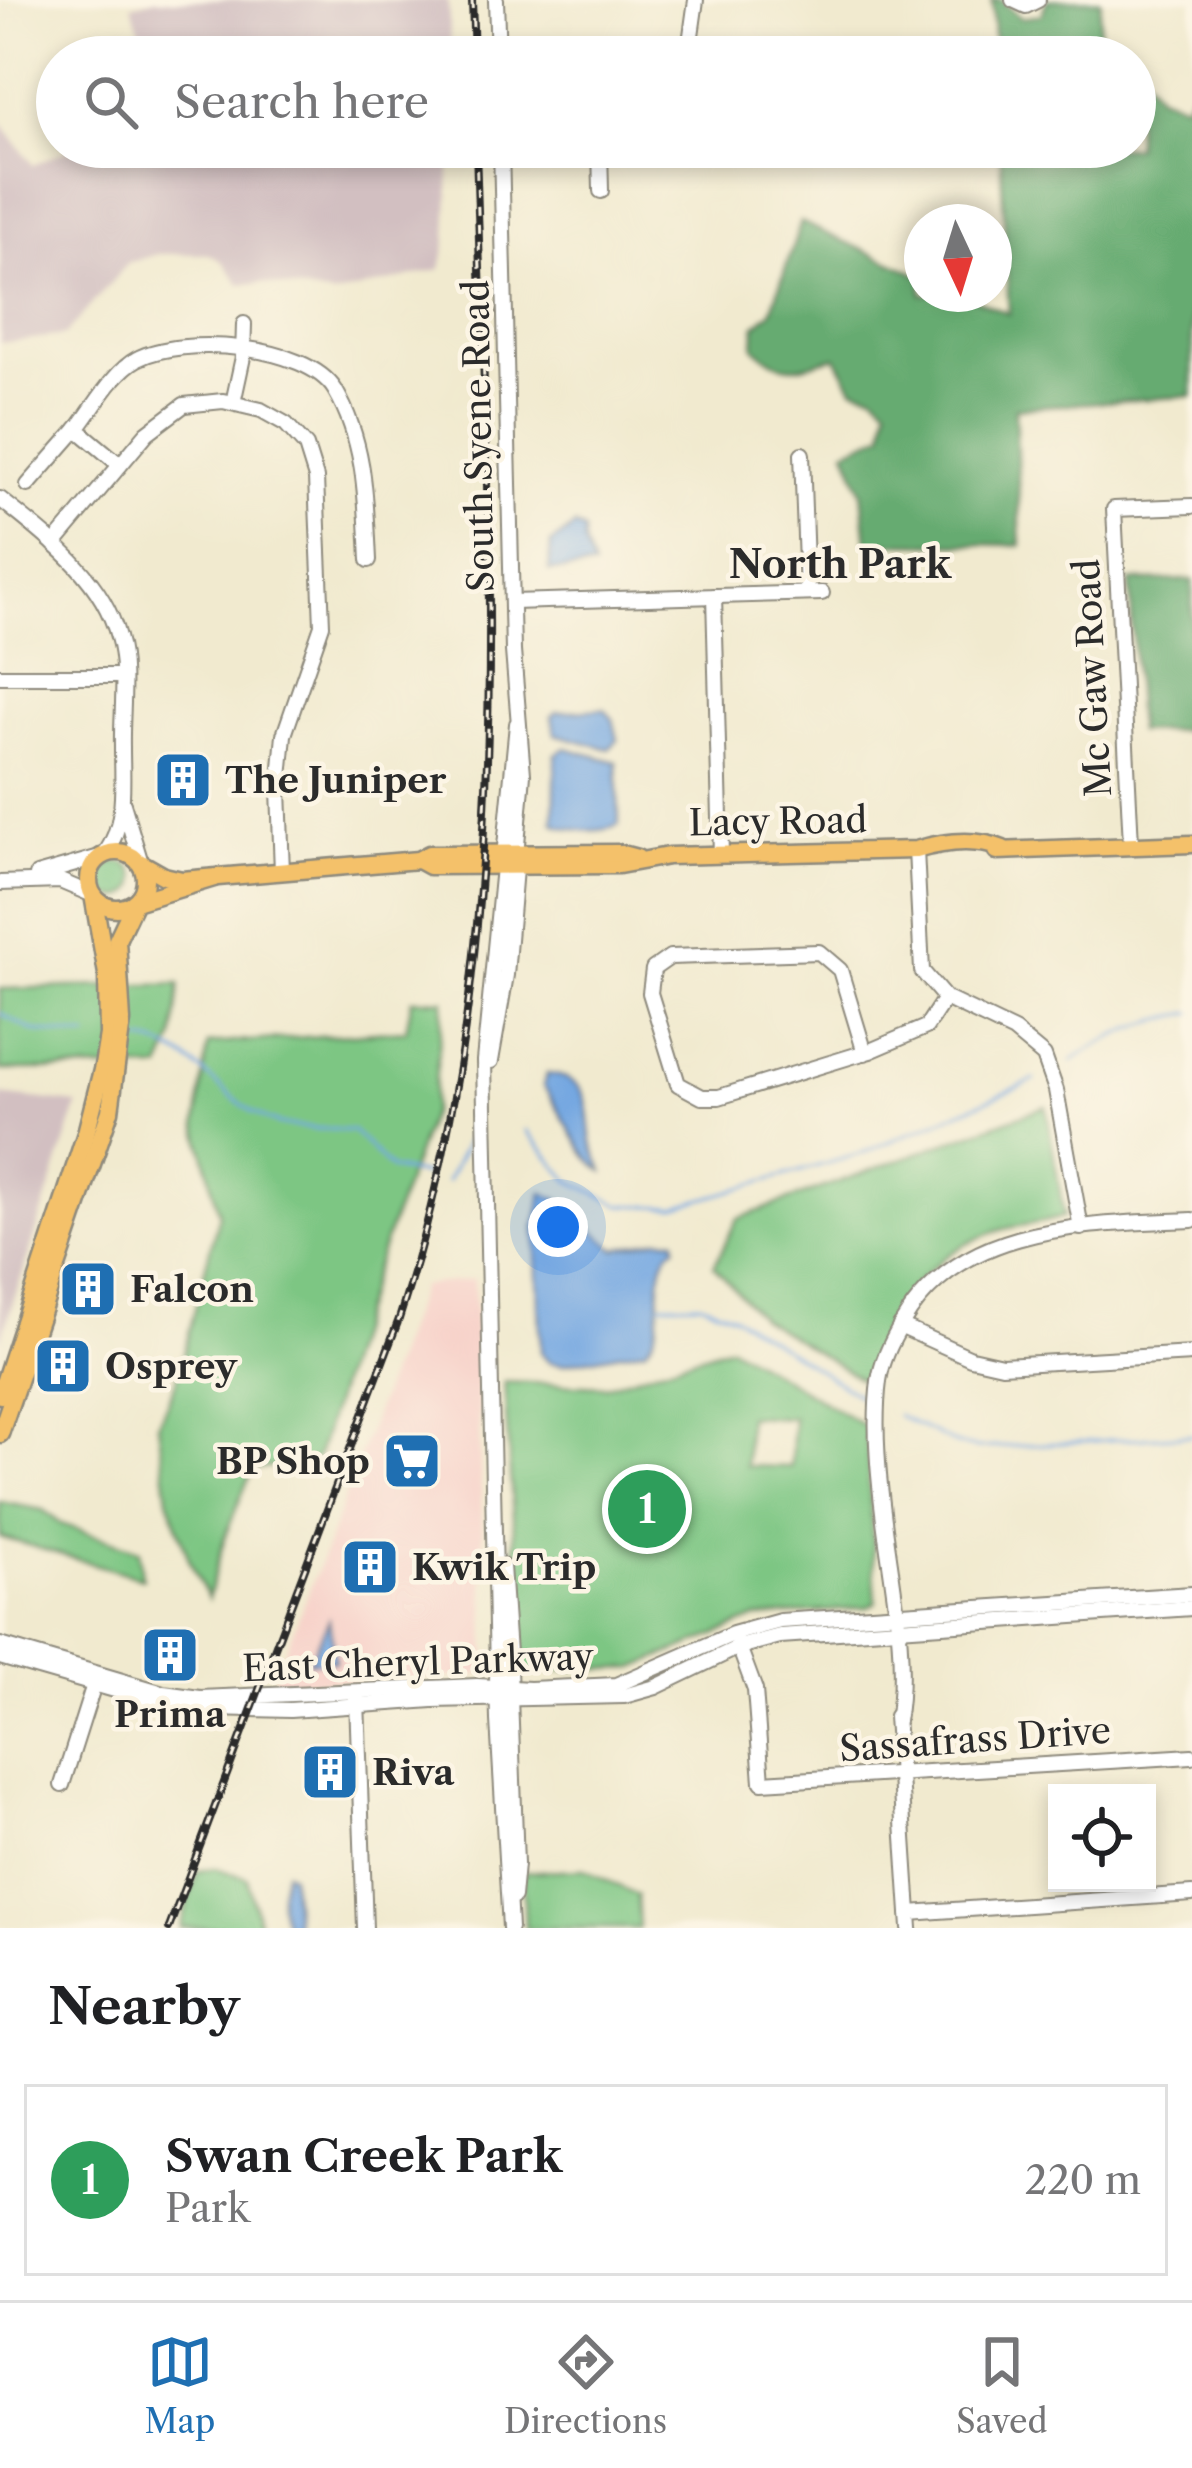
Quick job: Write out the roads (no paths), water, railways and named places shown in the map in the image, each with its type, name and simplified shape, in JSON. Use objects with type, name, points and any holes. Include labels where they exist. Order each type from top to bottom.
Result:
[{"type":"main road","name":"Lacy Road","points":[[141,863],[164,876],[214,878],[418,860],[429,866],[510,860],[619,865],[638,859],[721,855],[918,850],[931,855],[1192,844]]},
{"type":"main road","points":[[0,1395],[86,1133],[103,1066],[107,974],[90,872],[103,855],[123,852],[141,863],[146,883],[117,940],[122,1021],[110,1111],[0,1434]]},
{"type":"main road","name":"Lacy Road","points":[[135,902],[214,878]]},
{"type":"main road","points":[[93,895],[116,908],[135,902]]},
{"type":"street","points":[[496,0],[497,36]]},
{"type":"street","points":[[691,36],[696,0]]},
{"type":"street","points":[[1013,0],[1026,5],[1038,0]]},
{"type":"street","name":"South Syene Road","points":[[502,168],[517,724],[510,860],[485,1026],[494,1490],[510,1925]]},
{"type":"street","points":[[600,168],[601,191]]},
{"type":"street","points":[[233,403],[244,325]]},
{"type":"street","points":[[28,485],[129,364],[142,356],[199,346],[260,350],[322,375],[337,393],[362,458],[369,560]]},
{"type":"street","points":[[54,544],[170,411],[198,402],[261,410],[286,424],[306,446],[316,478],[322,625],[284,734],[279,789],[282,872]]},
{"type":"street","points":[[77,429],[121,465]]},
{"type":"street","points":[[512,602],[815,593],[802,454]]},
{"type":"street","points":[[0,499],[54,544],[91,584],[118,635],[123,804],[117,833],[103,855],[0,883]]},
{"type":"street","name":"Mc Gaw Road","points":[[1131,844],[1114,509],[1192,506]]},
{"type":"street","points":[[714,596],[721,855]]},
{"type":"street","points":[[0,676],[122,676]]},
{"type":"street","points":[[123,804],[141,863]]},
{"type":"street","points":[[918,850],[920,961],[927,980],[945,998],[1014,1030],[1033,1044],[1051,1069],[1081,1228]]},
{"type":"street","points":[[21,880],[70,883],[93,895]]},
{"type":"street","points":[[865,1053],[840,970],[819,952],[670,957],[653,969],[650,993],[678,1084],[702,1097],[719,1097],[865,1053],[926,1028],[945,998]]},
{"type":"street","points":[[1192,1220],[1081,1228],[1007,1240],[967,1256],[919,1297],[900,1326],[879,1379],[878,1418],[909,1920],[1192,1894]]},
{"type":"street","points":[[900,1326],[971,1358],[1002,1365],[1192,1354]]},
{"type":"street","name":"East Cheryl Parkway","points":[[0,1645],[195,1710],[357,1699],[623,1696],[656,1687],[736,1641],[891,1621],[1192,1594]]},
{"type":"street","name":"East Cheryl Parkway","points":[[891,1621],[1192,1608]]},
{"type":"street","name":"Sassafrass Drive","points":[[736,1641],[755,1690],[762,1782],[1192,1756]]},
{"type":"street","name":"East Cheryl Parkway","points":[[0,1657],[96,1679]]},
{"type":"street","points":[[62,1785],[96,1679]]},
{"type":"street","points":[[357,1699],[365,1928]]},
{"type":"water","points":[[575,526],[584,531],[593,568],[549,571],[551,544]]},
{"type":"water","points":[[604,709],[613,719],[618,740],[609,749],[555,734],[552,716],[556,712]]},
{"type":"water","points":[[566,748],[617,762],[619,825],[586,830],[554,823],[556,754]]},
{"type":"water","points":[[547,1074],[580,1089],[604,1171],[580,1146],[543,1086]]},
{"type":"water","points":[[543,1193],[563,1202],[615,1249],[675,1239],[676,1246],[662,1266],[658,1323],[646,1348],[562,1364],[550,1362],[541,1353],[536,1226]]},
{"type":"water","points":[[329,1620],[335,1661],[308,1662]]},
{"type":"water","points":[[285,1871],[291,1875],[295,1928],[287,1928],[280,1906]]},
{"type":"waterway","points":[[0,1013],[33,1031],[88,1037]]},
{"type":"waterway","points":[[1072,1061],[1129,1030],[1192,1013]]},
{"type":"waterway","points":[[138,1041],[175,1052],[258,1115],[285,1125],[353,1131],[391,1169],[425,1175]]},
{"type":"waterway","points":[[526,1130],[570,1181],[620,1205],[675,1207],[860,1154],[1035,1080]]},
{"type":"waterway","points":[[447,1181],[472,1131]]},
{"type":"waterway","points":[[661,1304],[700,1303],[731,1314],[863,1398]]},
{"type":"waterway","points":[[897,1415],[958,1445],[980,1448],[1192,1435]]},
{"type":"railway","points":[[472,0],[473,36]]},
{"type":"railway","points":[[169,1928],[399,1319],[438,1176],[464,1031],[480,885],[488,738],[489,590],[477,168]]},
{"type":"place","name":"The Juniper","points":[[183,780]]},
{"type":"place","name":"Falcon","points":[[88,1289]]},
{"type":"place","name":"Osprey","points":[[63,1366]]},
{"type":"place","name":"BP Shop","points":[[412,1461]]},
{"type":"place","name":"Swan Creek Park","points":[[647,1509]]},
{"type":"place","name":"Kwik Trip","points":[[370,1567]]},
{"type":"place","name":"Prima","points":[[170,1655]]},
{"type":"place","name":"Riva","points":[[330,1772]]},
{"type":"district","name":"North Park","points":[[840,564]]}]
